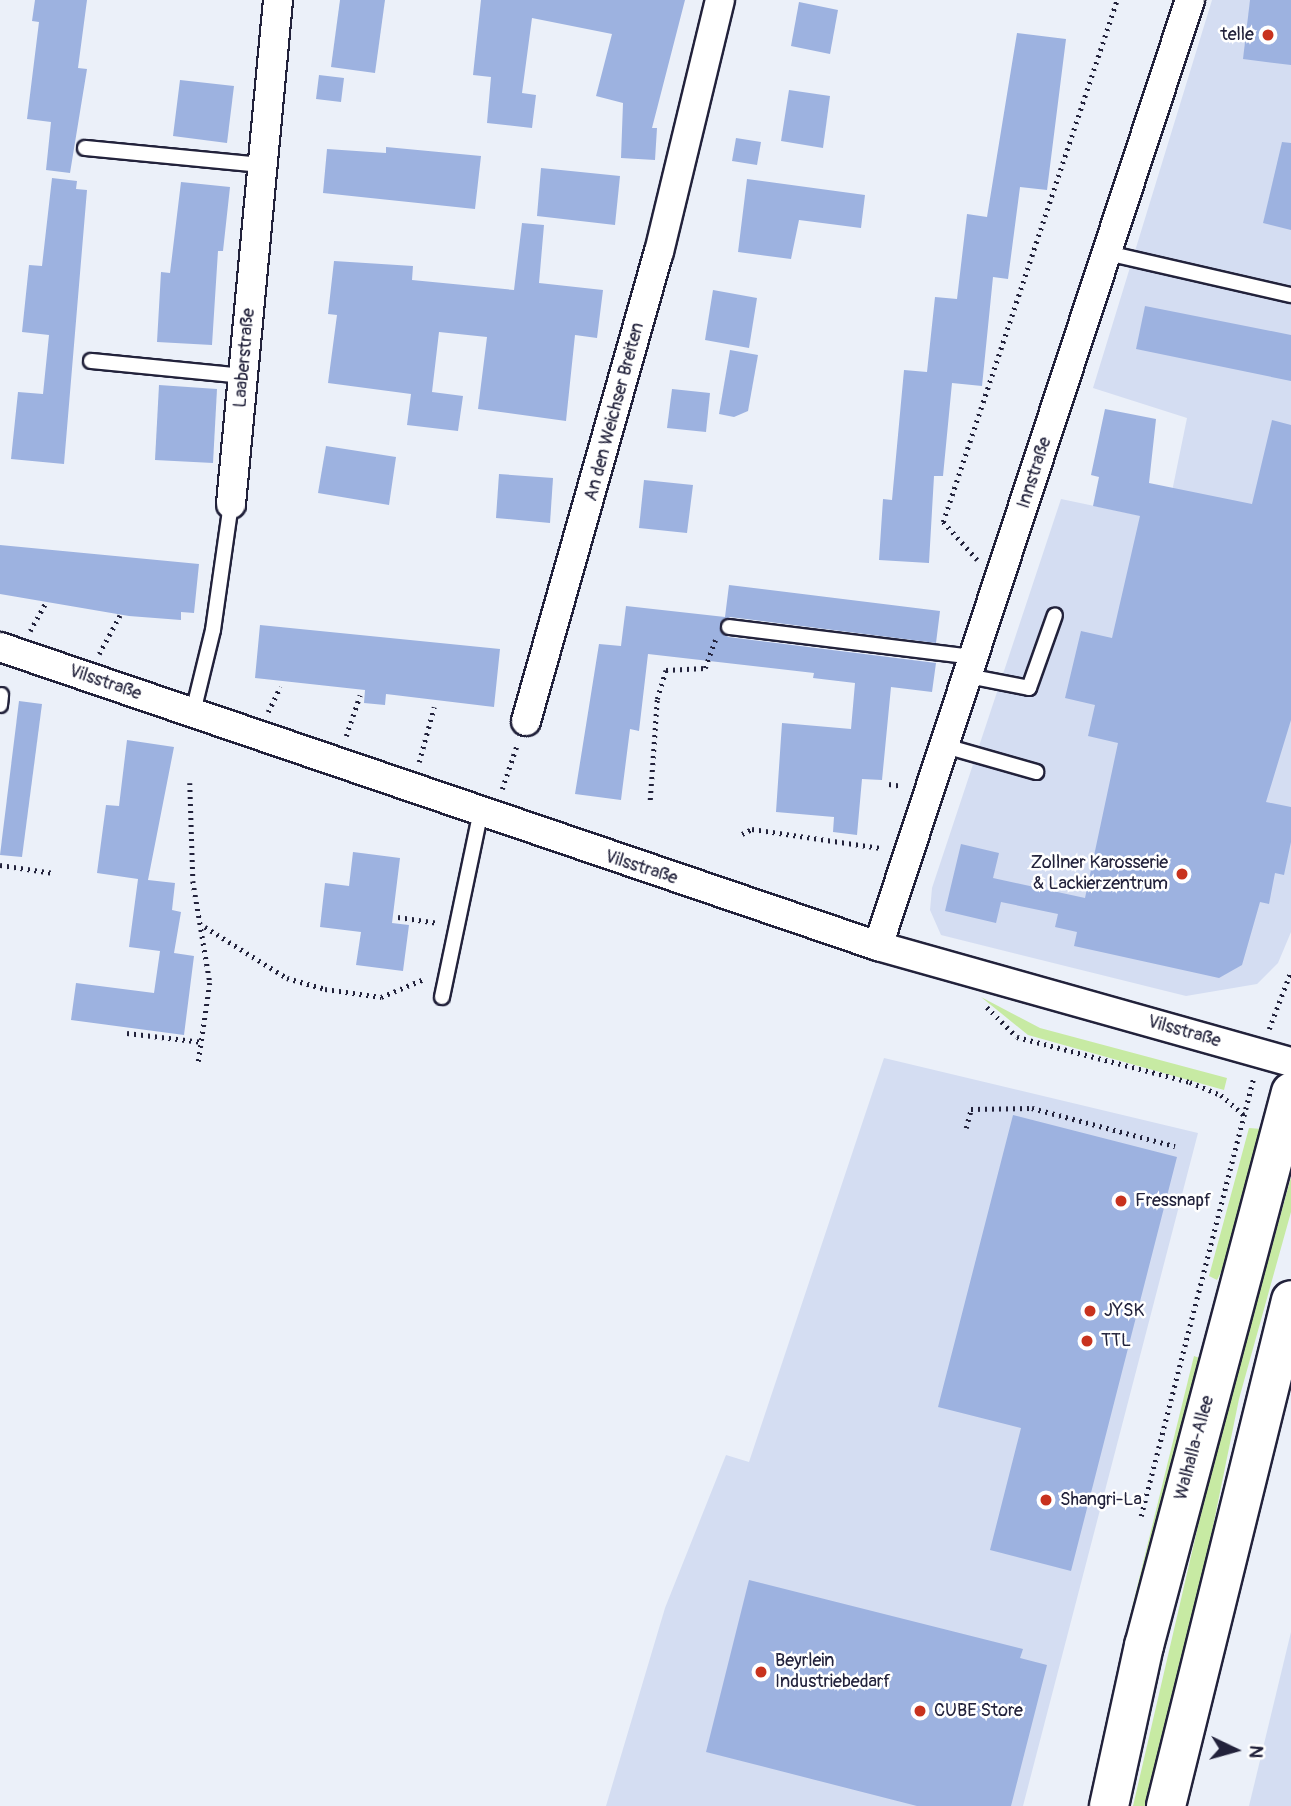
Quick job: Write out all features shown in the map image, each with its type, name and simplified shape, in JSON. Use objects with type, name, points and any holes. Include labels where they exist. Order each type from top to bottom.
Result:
[{"type":"main road","name":"Walhalla-Allee","points":[[1109,1806],[1144,1646],[1291,1092]]},
{"type":"main road","points":[[1166,1806],[1291,1300]]},
{"type":"street","name":"Laaberstraße","points":[[231,504],[278,0]]},
{"type":"street","name":"An den Weichser Breiten","points":[[526,721],[659,252],[720,0]]},
{"type":"street","name":"Innstraße","points":[[878,946],[1190,0]]},
{"type":"street","name":"Vilsstraße","points":[[0,647],[193,712],[486,817],[878,946],[1291,1062]]},
{"type":"lane","points":[[85,148],[262,165]]},
{"type":"lane","points":[[1107,253],[1291,295]]},
{"type":"lane","points":[[91,361],[244,376]]},
{"type":"lane","name":"Laaberstraße","points":[[193,712],[213,630],[231,504]]},
{"type":"lane","points":[[729,627],[971,667],[1029,688],[1055,615]]},
{"type":"lane","points":[[945,746],[1036,772]]},
{"type":"lane","points":[[442,996],[457,925],[486,817]]},
{"type":"path","points":[[999,584],[943,522],[1117,0]]},
{"type":"path","points":[[87,677],[120,615]]},
{"type":"path","points":[[650,800],[657,699],[666,670],[705,668],[711,648]]},
{"type":"path","points":[[337,764],[360,695]]},
{"type":"path","points":[[411,790],[434,707]]},
{"type":"path","points":[[486,817],[526,721]]},
{"type":"path","points":[[190,783],[193,881],[205,927],[211,983],[198,1065]]},
{"type":"path","points":[[742,834],[752,829],[909,852]]},
{"type":"path","points":[[0,865],[53,873]]},
{"type":"path","points":[[398,917],[457,925]]},
{"type":"path","points":[[205,927],[287,978],[381,997],[408,991],[450,960]]},
{"type":"path","points":[[1261,1054],[1291,971]]},
{"type":"path","points":[[981,1001],[1017,1037],[1190,1082],[1221,1095],[1244,1115]]},
{"type":"path","points":[[127,1033],[202,1042]]},
{"type":"path","points":[[966,1128],[971,1109],[1032,1108],[1175,1146]]},
{"type":"shaded area","points":[[1212,0],[1291,0],[1291,932],[1278,963],[1257,984],[1186,996],[941,935],[930,910],[932,888],[1061,499],[1166,521],[1187,418],[1093,388]]},
{"type":"shaded area","points":[[884,1058],[1198,1133],[1023,1806],[606,1806],[665,1608],[726,1455],[749,1462]]},
{"type":"shaded area","points":[[1291,1632],[1291,1806],[1249,1806]]},
{"type":"green space","points":[[981,997],[1040,1028],[1227,1078],[1224,1090],[1028,1035]]},
{"type":"green space","points":[[1249,1128],[1262,1129],[1241,1234],[1217,1280],[1209,1276]]},
{"type":"green space","points":[[1291,1177],[1291,1212],[1239,1399],[1156,1806],[1133,1806],[1218,1440]]},
{"type":"green space","points":[[1194,1356],[1205,1360],[1139,1626],[1128,1624]]},
{"type":"building","points":[[35,0],[87,0],[78,68],[87,69],[70,173],[46,170],[51,122],[27,119],[39,22],[32,21]]},
{"type":"building","points":[[340,0],[385,0],[375,73],[331,67]]},
{"type":"building","points":[[481,0],[685,0],[652,128],[657,128],[655,160],[621,158],[623,103],[596,96],[612,34],[532,18],[522,93],[536,95],[532,128],[487,123],[491,77],[473,75]]},
{"type":"building","name":"telle","points":[[1250,0],[1291,0],[1291,65],[1243,59]]},
{"type":"building","points":[[799,2],[838,10],[830,54],[791,46]]},
{"type":"building","points":[[1017,33],[1066,39],[1047,190],[1020,187],[1008,279],[993,277],[982,386],[952,383],[943,476],[934,476],[929,563],[879,560],[883,499],[892,500],[904,370],[927,372],[935,297],[957,299],[967,214],[987,217]]},
{"type":"building","points":[[319,75],[344,78],[341,102],[316,99]]},
{"type":"building","points":[[180,80],[234,86],[227,143],[173,136]]},
{"type":"building","points":[[789,90],[830,96],[823,148],[781,141]]},
{"type":"building","points":[[736,138],[761,142],[757,165],[732,161]]},
{"type":"building","points":[[1282,142],[1291,143],[1291,230],[1263,223]]},
{"type":"building","points":[[386,147],[481,156],[475,209],[323,193],[327,149],[386,153]]},
{"type":"building","points":[[541,168],[620,176],[615,225],[537,216]]},
{"type":"building","points":[[52,178],[77,181],[76,189],[87,190],[64,464],[11,459],[18,392],[43,394],[49,335],[22,332],[29,265],[42,266]]},
{"type":"building","points":[[747,179],[865,195],[861,228],[799,220],[791,259],[738,252]]},
{"type":"building","points":[[181,182],[230,187],[223,251],[218,251],[212,345],[157,342],[161,272],[170,273]]},
{"type":"building","points":[[522,223],[544,225],[539,283],[603,290],[597,338],[575,335],[566,421],[478,409],[487,337],[439,332],[432,392],[463,396],[458,431],[407,425],[411,394],[328,383],[337,315],[328,314],[334,261],[413,266],[412,280],[514,290]]},
{"type":"building","points":[[713,290],[757,298],[749,348],[705,340]]},
{"type":"building","points":[[1145,306],[1291,335],[1291,381],[1136,349]]},
{"type":"building","points":[[730,350],[758,355],[748,411],[734,417],[719,414]]},
{"type":"building","points":[[159,385],[217,389],[213,463],[155,460]]},
{"type":"building","points":[[672,389],[710,393],[706,432],[667,428]]},
{"type":"building","points":[[1105,409],[1156,419],[1149,483],[1252,504],[1272,420],[1291,425],[1291,720],[1266,802],[1291,807],[1291,842],[1284,875],[1275,873],[1269,904],[1260,902],[1242,965],[1219,978],[1074,946],[1077,932],[1055,927],[1058,914],[1001,902],[996,923],[945,911],[961,844],[999,853],[993,878],[1085,898],[1118,743],[1088,736],[1095,705],[1065,698],[1081,631],[1112,638],[1140,516],[1093,506],[1099,477],[1091,475]]},
{"type":"building","points":[[326,446],[396,457],[389,505],[318,493]]},
{"type":"building","points":[[499,474],[553,478],[550,523],[496,518]]},
{"type":"building","points":[[644,480],[693,485],[687,533],[639,528]]},
{"type":"building","points":[[0,545],[199,564],[194,613],[181,612],[181,620],[129,616],[0,594]]},
{"type":"building","points":[[729,585],[940,611],[936,643],[730,617],[720,625],[728,637],[936,663],[932,692],[891,687],[882,780],[862,779],[857,835],[833,832],[834,817],[776,812],[782,723],[851,729],[855,683],[813,678],[814,673],[648,654],[639,731],[630,729],[621,800],[575,794],[599,644],[621,646],[626,606],[725,617]]},
{"type":"building","points":[[260,625],[500,649],[494,707],[386,694],[385,705],[364,703],[365,690],[255,678]]},
{"type":"building","points":[[19,701],[42,704],[22,857],[0,855]]},
{"type":"building","points":[[127,740],[174,747],[148,880],[175,883],[172,910],[181,912],[174,953],[194,956],[184,1035],[71,1020],[76,983],[154,993],[160,951],[129,947],[138,879],[97,873],[106,805],[119,806]]},
{"type":"building","points":[[353,852],[400,858],[392,923],[409,925],[403,971],[356,965],[361,932],[320,927],[325,883],[349,886]]},
{"type":"building","points":[[1013,1115],[1177,1157],[1071,1571],[990,1550],[1021,1428],[938,1407]]},
{"type":"building","points":[[749,1580],[1023,1649],[1020,1658],[1047,1665],[1011,1806],[917,1806],[706,1752]]},
{"type":"place","name":"telle","points":[[1268,35]]},
{"type":"place","name":"Zollner Karosserie & Lackierzentrum","points":[[1182,874]]},
{"type":"place","name":"Fressnapf","points":[[1121,1201]]},
{"type":"place","name":"JYSK","points":[[1090,1311]]},
{"type":"place","name":"TTL","points":[[1087,1341]]},
{"type":"place","name":"Shangri-La","points":[[1046,1500]]},
{"type":"place","name":"Beyrlein Industriebedarf","points":[[761,1672]]},
{"type":"place","name":"CUBE Store","points":[[920,1711]]}]
